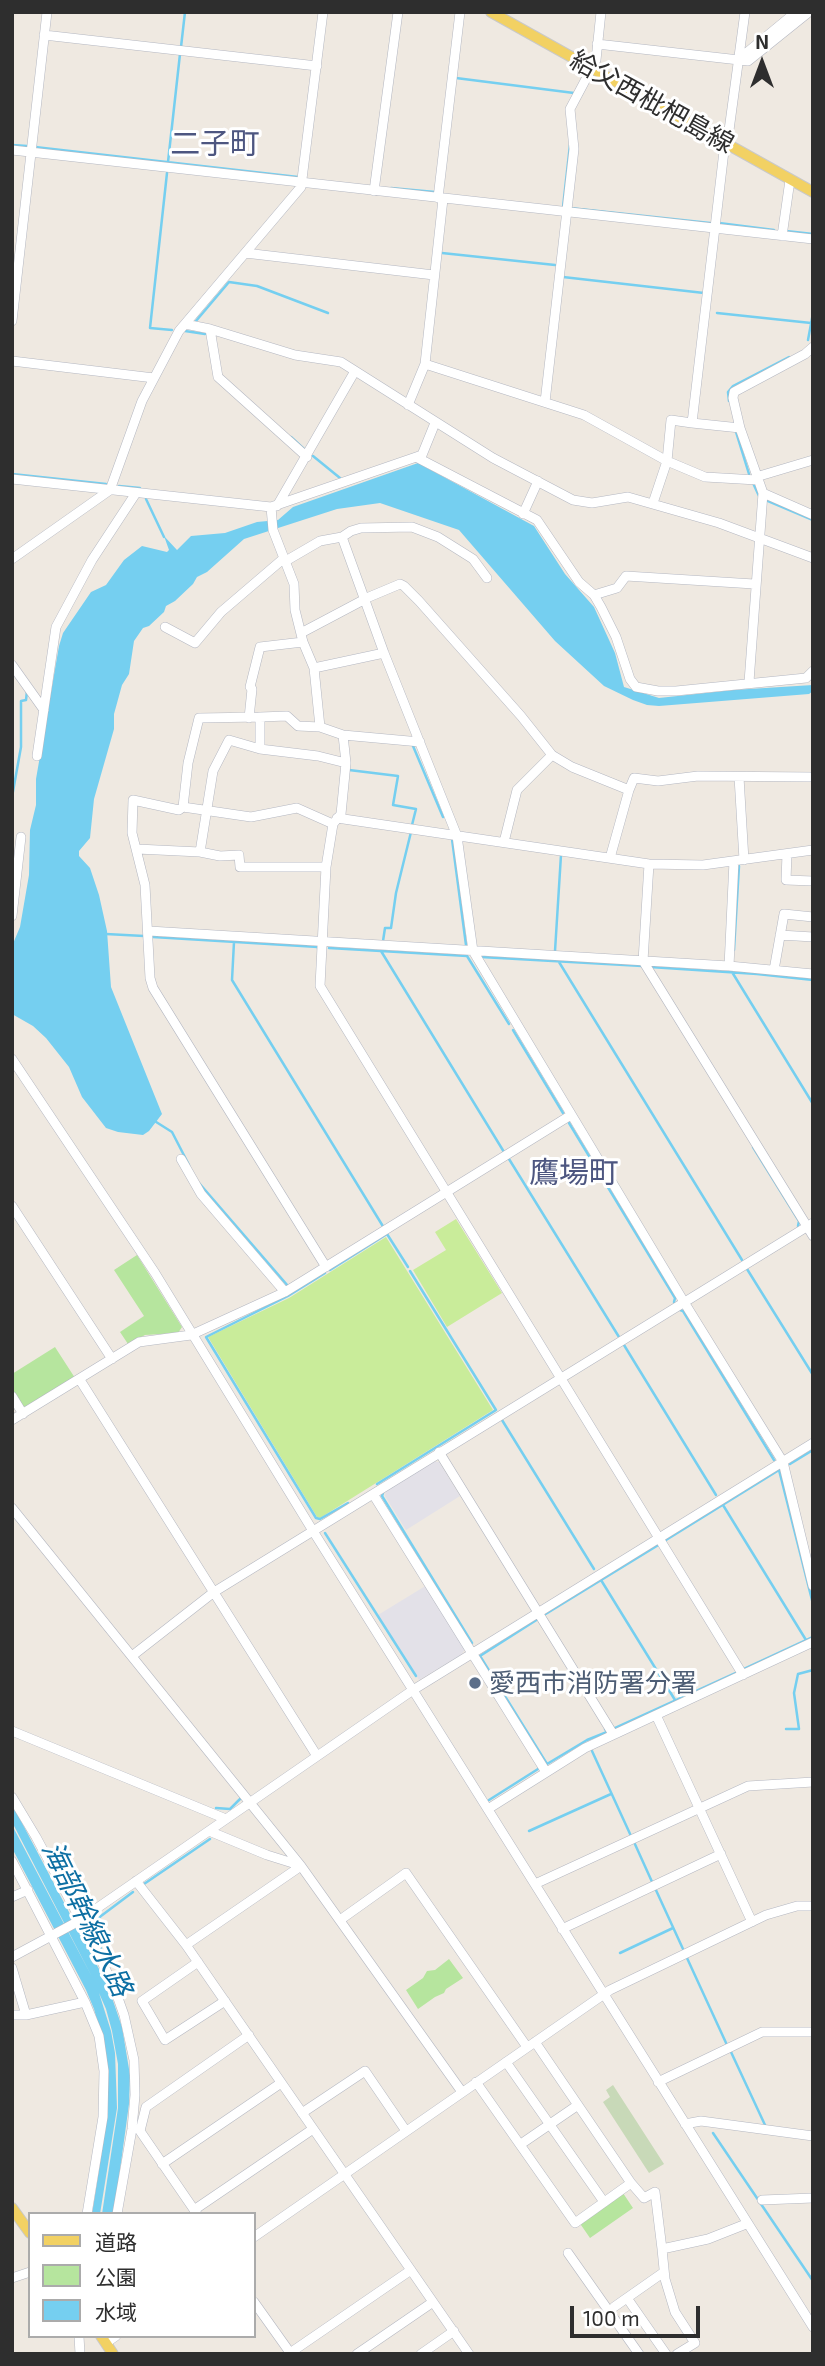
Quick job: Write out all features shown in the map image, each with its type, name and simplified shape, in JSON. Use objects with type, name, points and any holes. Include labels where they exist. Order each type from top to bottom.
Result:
[{"type":"main road","name":"給父西枇杷島線","points":[[491,12],[813,192]]},
{"type":"main road","points":[[12,2208],[28,2230]]},
{"type":"street","points":[[12,321],[47,12]]},
{"type":"street","points":[[12,559],[110,490],[142,401],[185,324],[303,183],[323,12]]},
{"type":"street","points":[[374,191],[398,12]]},
{"type":"street","points":[[408,405],[425,363],[460,12]]},
{"type":"street","points":[[545,402],[574,134],[570,109],[596,60],[601,12]]},
{"type":"street","points":[[692,423],[724,151],[745,12]]},
{"type":"street","points":[[739,60],[796,12]]},
{"type":"street","points":[[597,44],[748,61],[809,12]]},
{"type":"street","points":[[44,36],[317,66]]},
{"type":"street","points":[[12,150],[813,239]]},
{"type":"street","points":[[782,236],[790,180]]},
{"type":"street","points":[[245,253],[434,275]]},
{"type":"street","points":[[185,324],[295,355],[341,362],[493,458],[573,500],[584,502],[628,497],[653,503],[813,558]]},
{"type":"street","points":[[210,329],[218,377],[307,457]]},
{"type":"street","points":[[749,682],[754,584],[763,493],[740,428],[734,392],[805,354],[813,347]]},
{"type":"street","points":[[12,361],[154,377]]},
{"type":"street","points":[[425,363],[584,415],[667,461],[705,477],[756,478],[813,460]]},
{"type":"street","points":[[320,727],[314,668],[295,610],[294,584],[273,530],[273,510],[307,457],[355,371]]},
{"type":"street","points":[[653,503],[667,461],[671,420],[740,428]]},
{"type":"street","points":[[12,479],[273,510],[422,455],[435,423]]},
{"type":"street","points":[[416,457],[537,520],[579,582],[594,596],[616,637],[630,679],[636,687],[676,691],[806,678],[813,671]]},
{"type":"street","points":[[523,514],[538,481]]},
{"type":"street","points":[[37,756],[51,646],[56,627],[92,560],[136,493]]},
{"type":"street","points":[[763,493],[813,516]]},
{"type":"street","points":[[165,627],[195,643],[221,612],[284,561],[320,541],[342,537],[361,528],[401,526],[421,529],[474,559],[487,578]]},
{"type":"street","points":[[342,537],[384,653],[457,835],[472,951],[783,1462],[813,1586]]},
{"type":"street","points":[[594,596],[617,588],[626,576],[754,584]]},
{"type":"street","points":[[249,718],[250,687],[260,647],[302,637],[364,601],[400,584],[521,716],[552,755],[583,772],[629,790]]},
{"type":"street","points":[[314,668],[384,653]]},
{"type":"street","points":[[12,665],[44,710]]},
{"type":"street","points":[[183,807],[188,763],[199,719],[287,716],[298,726],[320,727],[344,735],[420,742]]},
{"type":"street","points":[[260,718],[260,749]]},
{"type":"street","points":[[344,735],[346,763],[341,814],[335,821],[326,867],[320,986],[743,1675]]},
{"type":"street","points":[[200,852],[213,771],[229,740],[260,749],[318,756],[346,763]]},
{"type":"street","points":[[504,842],[517,790],[552,755]]},
{"type":"street","points":[[610,858],[634,778],[658,781],[698,776],[813,777]]},
{"type":"street","points":[[729,966],[739,861],[739,777]]},
{"type":"street","points":[[326,1268],[153,988],[150,978],[145,885],[132,833],[133,800],[178,810],[183,807],[251,817],[286,808],[297,808],[335,821],[686,867],[813,850]]},
{"type":"street","points":[[12,916],[21,837]]},
{"type":"street","points":[[137,849],[239,855],[240,867],[326,867]]},
{"type":"street","points":[[787,854],[786,880],[813,881]]},
{"type":"street","points":[[649,864],[643,961],[810,1225],[813,1236]]},
{"type":"street","points":[[774,970],[784,914],[813,917]]},
{"type":"street","points":[[149,931],[729,966],[813,974]]},
{"type":"street","points":[[780,935],[813,937]]},
{"type":"street","points":[[12,1059],[155,1273],[313,1531],[813,2327]]},
{"type":"street","points":[[12,1420],[139,1342],[191,1335],[285,1292],[571,1115]]},
{"type":"street","points":[[181,1159],[201,1194],[285,1292]]},
{"type":"street","points":[[12,1206],[112,1359]]},
{"type":"street","points":[[132,1656],[214,1592],[810,1225]]},
{"type":"street","points":[[80,1380],[317,1756]]},
{"type":"street","points":[[12,1396],[23,1414]]},
{"type":"street","points":[[12,1957],[78,1920],[413,1690],[813,1443]]},
{"type":"street","points":[[439,1452],[613,1734]]},
{"type":"street","points":[[373,1494],[546,1772]]},
{"type":"street","points":[[12,1508],[301,1866],[462,2092]]},
{"type":"street","points":[[488,1809],[613,1734],[813,1642]]},
{"type":"street","points":[[656,1715],[752,1922]]},
{"type":"street","points":[[12,1731],[226,1819]]},
{"type":"street","points":[[535,1884],[748,1786],[813,1782]]},
{"type":"street","points":[[12,1797],[36,1837],[113,1984],[134,2060],[136,2130],[196,2212],[313,2129]]},
{"type":"street","points":[[209,1831],[301,1866]]},
{"type":"street","points":[[562,1929],[721,1854]]},
{"type":"street","points":[[12,1861],[54,1934],[99,2036],[104,2071],[103,2117],[87,2212]]},
{"type":"street","points":[[186,1945],[301,1866]]},
{"type":"street","points":[[340,1920],[406,1873],[578,2105],[632,2183],[644,2198],[655,2192],[664,2272],[676,2312],[695,2343],[677,2354]]},
{"type":"street","points":[[136,1881],[198,1962],[469,2354]]},
{"type":"street","points":[[12,1896],[28,1890]]},
{"type":"street","points":[[256,2236],[604,1995],[766,1915],[797,1906],[813,1906]]},
{"type":"street","points":[[198,1962],[142,2001],[165,2040],[225,2001]]},
{"type":"street","points":[[12,1968],[26,2015]]},
{"type":"street","points":[[12,2015],[26,2015],[85,2002]]},
{"type":"street","points":[[658,2082],[762,2032],[813,2032]]},
{"type":"street","points":[[117,2212],[136,2130],[146,2108],[248,2035]]},
{"type":"street","points":[[506,2062],[604,2202]]},
{"type":"street","points":[[302,2113],[365,2071],[406,2131]]},
{"type":"street","points":[[476,2082],[575,2223],[632,2183]]},
{"type":"street","points":[[162,2164],[282,2083]]},
{"type":"street","points":[[521,2144],[578,2105]]},
{"type":"street","points":[[685,2124],[701,2122],[813,2136]]},
{"type":"street","points":[[761,2200],[813,2199]]},
{"type":"street","points":[[662,2249],[708,2239],[746,2224]]},
{"type":"street","points":[[568,2253],[639,2354]]},
{"type":"street","points":[[256,2305],[290,2353],[411,2270]]},
{"type":"street","points":[[614,2307],[664,2272]]},
{"type":"street","points":[[627,2298],[666,2354]]},
{"type":"street","points":[[357,2354],[433,2302]]},
{"type":"street","points":[[421,2354],[454,2331]]},
{"type":"shaded area","points":[[433,1461],[439,1462],[460,1496],[406,1530],[385,1496],[386,1490]]},
{"type":"shaded area","points":[[427,1585],[464,1645],[464,1651],[419,1680],[378,1615]]},
{"type":"green space","points":[[456,1219],[502,1293],[447,1327],[413,1270],[446,1250],[435,1232]]},
{"type":"green space","points":[[386,1237],[493,1410],[320,1518],[208,1337],[289,1298]]},
{"type":"green space","points":[[137,1255],[182,1327],[178,1333],[145,1335],[128,1344],[120,1332],[144,1316],[114,1270]]},
{"type":"green space","points":[[55,1347],[75,1378],[22,1407],[12,1390],[12,1374]]},
{"type":"green space","points":[[449,1959],[463,1978],[418,2009],[406,1990],[423,1978],[427,1971],[435,1970]]},
{"type":"green space","points":[[613,2085],[664,2164],[649,2173],[603,2102],[610,2097],[606,2090]]},
{"type":"green space","points":[[623,2193],[633,2208],[590,2238],[581,2225],[582,2221]]},
{"type":"water","points":[[418,463],[534,526],[565,574],[594,607],[615,653],[624,687],[659,698],[813,685],[813,691],[809,694],[659,706],[633,700],[604,686],[555,641],[459,530],[380,503],[337,509],[244,539],[207,572],[197,577],[175,601],[166,606],[164,612],[143,628],[134,641],[129,674],[122,685],[114,714],[114,729],[94,799],[90,838],[79,851],[79,856],[90,868],[99,895],[107,931],[111,987],[162,1114],[143,1135],[106,1128],[82,1097],[69,1067],[46,1038],[33,1026],[12,1014],[12,946],[20,927],[29,875],[30,830],[36,805],[36,779],[63,633],[91,592],[106,585],[124,560],[142,546],[167,552],[169,550],[164,536],[177,550],[191,536],[225,533],[257,522],[278,520],[293,507]]},
{"type":"water","points":[[12,1804],[108,1986],[122,2027],[130,2075],[129,2104],[114,2212],[102,2212],[118,2108],[118,2064],[112,2031],[99,1993],[115,2053],[117,2108],[100,2212],[92,2212],[106,2125],[106,2052],[86,1990],[12,1848],[12,1825],[92,1977],[12,1822]]},
{"type":"waterway","points":[[181,47],[185,12]]},
{"type":"waterway","points":[[168,162],[180,54]]},
{"type":"waterway","points":[[456,78],[574,93]]},
{"type":"waterway","points":[[12,145],[27,146]]},
{"type":"waterway","points":[[36,145],[35,147],[298,177]]},
{"type":"waterway","points":[[563,207],[570,145]]},
{"type":"waterway","points":[[167,173],[150,328],[172,330]]},
{"type":"waterway","points":[[391,188],[435,192]]},
{"type":"waterway","points":[[570,208],[710,223]]},
{"type":"waterway","points":[[719,223],[774,230]]},
{"type":"waterway","points":[[786,231],[813,234]]},
{"type":"waterway","points":[[442,253],[555,265]]},
{"type":"waterway","points":[[563,277],[704,293]]},
{"type":"waterway","points":[[196,321],[229,282],[257,286],[328,313]]},
{"type":"waterway","points":[[717,313],[811,323]]},
{"type":"waterway","points":[[808,340],[813,313]]},
{"type":"waterway","points":[[185,331],[205,334]]},
{"type":"waterway","points":[[729,401],[728,392],[733,386],[789,357]]},
{"type":"waterway","points":[[736,432],[749,474]]},
{"type":"waterway","points":[[291,437],[304,449]]},
{"type":"waterway","points":[[313,456],[340,478]]},
{"type":"waterway","points":[[12,474],[106,484]]},
{"type":"waterway","points":[[753,483],[759,496]]},
{"type":"waterway","points":[[119,486],[140,488]]},
{"type":"waterway","points":[[146,499],[164,537]]},
{"type":"waterway","points":[[768,501],[813,520]]},
{"type":"waterway","points":[[12,797],[21,747],[21,701],[26,700],[27,691]]},
{"type":"waterway","points":[[413,746],[443,817]]},
{"type":"waterway","points":[[349,770],[398,776],[393,805],[416,809],[412,825]]},
{"type":"waterway","points":[[383,941],[385,928],[391,928],[396,893],[411,832]]},
{"type":"waterway","points":[[452,839],[466,945]]},
{"type":"waterway","points":[[555,951],[561,855]]},
{"type":"waterway","points":[[734,950],[739,866]]},
{"type":"waterway","points":[[106,934],[144,936]]},
{"type":"waterway","points":[[153,937],[318,949]]},
{"type":"waterway","points":[[234,942],[232,980],[384,1228]]},
{"type":"waterway","points":[[329,948],[467,956],[509,1024]]},
{"type":"waterway","points":[[381,951],[504,1152]]},
{"type":"waterway","points":[[481,957],[642,966]]},
{"type":"waterway","points":[[559,962],[742,1260]]},
{"type":"waterway","points":[[650,967],[813,980]]},
{"type":"waterway","points":[[732,972],[813,1104]]},
{"type":"waterway","points":[[513,1030],[563,1113]]},
{"type":"waterway","points":[[153,1120],[172,1132],[189,1165]]},
{"type":"waterway","points":[[569,1123],[675,1298],[674,1302]]},
{"type":"waterway","points":[[753,1147],[799,1221],[798,1226]]},
{"type":"waterway","points":[[509,1159],[619,1337]]},
{"type":"waterway","points":[[199,1183],[288,1286]]},
{"type":"waterway","points":[[330,1270],[387,1234],[408,1267]]},
{"type":"waterway","points":[[747,1269],[813,1375]]},
{"type":"waterway","points":[[377,1484],[496,1410],[410,1271]]},
{"type":"waterway","points":[[325,1273],[288,1296],[206,1337],[316,1518],[320,1519],[348,1503]]},
{"type":"waterway","points":[[680,1310],[774,1460]]},
{"type":"waterway","points":[[624,1345],[716,1495]]},
{"type":"waterway","points":[[502,1420],[594,1569]]},
{"type":"waterway","points":[[790,1464],[813,1450]]},
{"type":"waterway","points":[[666,1540],[779,1470],[813,1604]]},
{"type":"waterway","points":[[383,1493],[382,1496],[472,1643]]},
{"type":"waterway","points":[[723,1505],[806,1640]]},
{"type":"waterway","points":[[325,1533],[416,1676]]},
{"type":"waterway","points":[[544,1615],[660,1544]]},
{"type":"waterway","points":[[601,1580],[675,1700]]},
{"type":"waterway","points":[[538,1619],[480,1656],[547,1764]]},
{"type":"waterway","points":[[744,1669],[813,1637]]},
{"type":"waterway","points":[[786,1729],[799,1729],[794,1693],[798,1674],[813,1670]]},
{"type":"waterway","points":[[613,1729],[738,1672]]},
{"type":"waterway","points":[[547,1764],[587,1740],[607,1732],[605,1729]]},
{"type":"waterway","points":[[592,1751],[631,1836]]},
{"type":"waterway","points":[[489,1800],[538,1769]]},
{"type":"waterway","points":[[529,1831],[611,1794]]},
{"type":"waterway","points":[[216,1808],[230,1809],[241,1798]]},
{"type":"waterway","points":[[144,1884],[210,1839]]},
{"type":"waterway","points":[[634,1842],[653,1884]]},
{"type":"waterway","points":[[655,1888],[683,1949]]},
{"type":"waterway","name":"海部幹線水路","points":[[109,1967],[91,1927],[133,1892]]},
{"type":"waterway","points":[[620,1953],[673,1928]]},
{"type":"waterway","points":[[687,1958],[727,2045]]},
{"type":"waterway","points":[[731,2052],[765,2125]]},
{"type":"waterway","points":[[713,2133],[813,2281]]},
{"type":"place","name":"愛西市消防署分署","points":[[475,1683]]},
{"type":"district","name":"二子町","points":[[215,144]]},
{"type":"district","name":"鷹場町","points":[[574,1173]]}]
